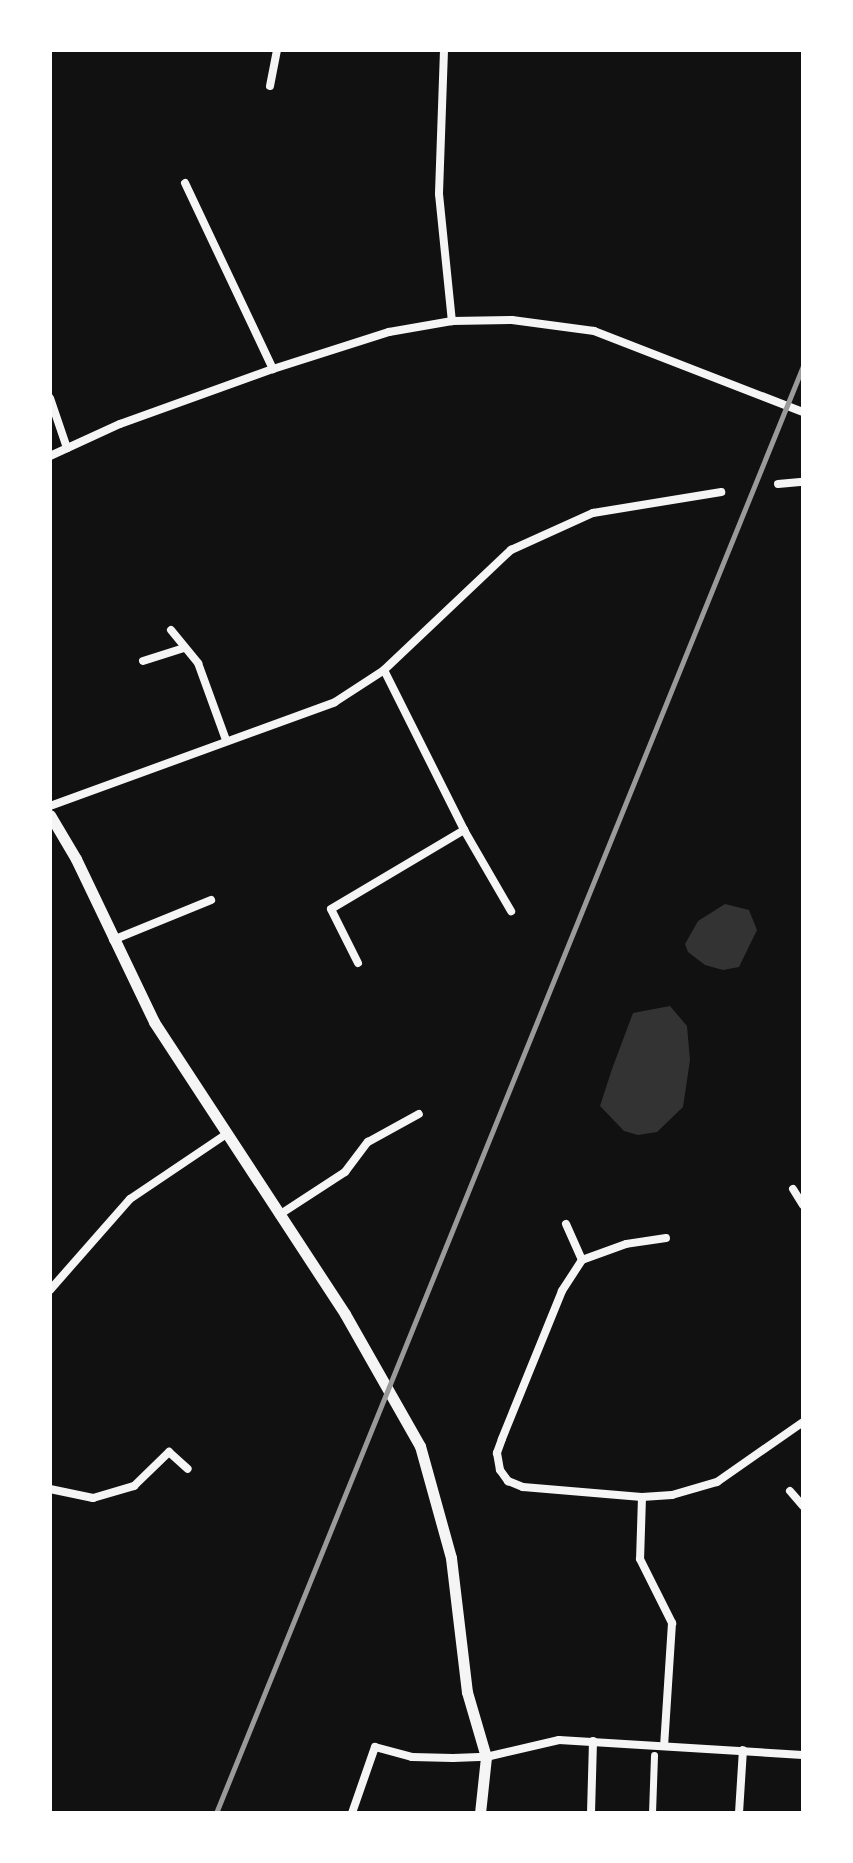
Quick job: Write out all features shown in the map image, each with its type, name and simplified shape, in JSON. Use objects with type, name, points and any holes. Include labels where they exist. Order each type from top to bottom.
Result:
[{"type":"street","points":[[270,86],[277,50]]},
{"type":"street","points":[[444,50],[439,194],[452,321]]},
{"type":"street","points":[[185,183],[273,369]]},
{"type":"street","points":[[50,456],[120,424],[273,369],[389,332],[452,321],[512,320],[594,331],[803,412]]},
{"type":"street","points":[[50,398],[67,448]]},
{"type":"street","points":[[778,484],[803,482]]},
{"type":"street","points":[[50,806],[335,702],[384,670],[511,550],[593,513],[721,492]]},
{"type":"street","points":[[171,630],[198,663],[226,740]]},
{"type":"street","points":[[143,661],[184,648]]},
{"type":"street","points":[[384,670],[464,830],[511,911]]},
{"type":"street","points":[[50,815],[76,859],[154,1022],[367,1350],[420,1446],[451,1558],[467,1692],[486,1757],[480,1813]]},
{"type":"street","points":[[358,963],[331,909],[464,830]]},
{"type":"street","points":[[113,940],[211,900]]},
{"type":"street","points":[[279,1215],[345,1172],[368,1142],[419,1114]]},
{"type":"street","points":[[50,1290],[130,1199],[225,1135]]},
{"type":"street","points":[[793,1189],[803,1205]]},
{"type":"street","points":[[566,1224],[582,1260]]},
{"type":"street","points":[[666,1238],[626,1244],[582,1260],[562,1291],[497,1453],[500,1470],[508,1481],[523,1487],[642,1497],[672,1495],[717,1482],[803,1422]]},
{"type":"street","points":[[50,1489],[93,1498],[134,1486],[169,1452],[188,1469]]},
{"type":"street","points":[[790,1491],[803,1506]]},
{"type":"street","points":[[642,1497],[640,1559],[672,1623],[664,1746]]},
{"type":"street","points":[[591,1813],[593,1741]]},
{"type":"street","points":[[352,1813],[375,1747],[412,1757],[486,1757],[543,1742],[593,1741],[803,1755]]},
{"type":"street","points":[[739,1813],[743,1750]]},
{"type":"street","points":[[652,1813],[654,1755]]},
{"type":"shaded area","points":[[725,904],[749,910],[757,930],[739,967],[723,970],[705,965],[688,952],[685,944],[698,921]]},
{"type":"shaded area","points":[[670,1006],[687,1026],[690,1060],[683,1107],[657,1132],[638,1135],[624,1131],[600,1106],[612,1069],[633,1013]]},
{"type":"railway","points":[[216,1813],[803,366]]}]
